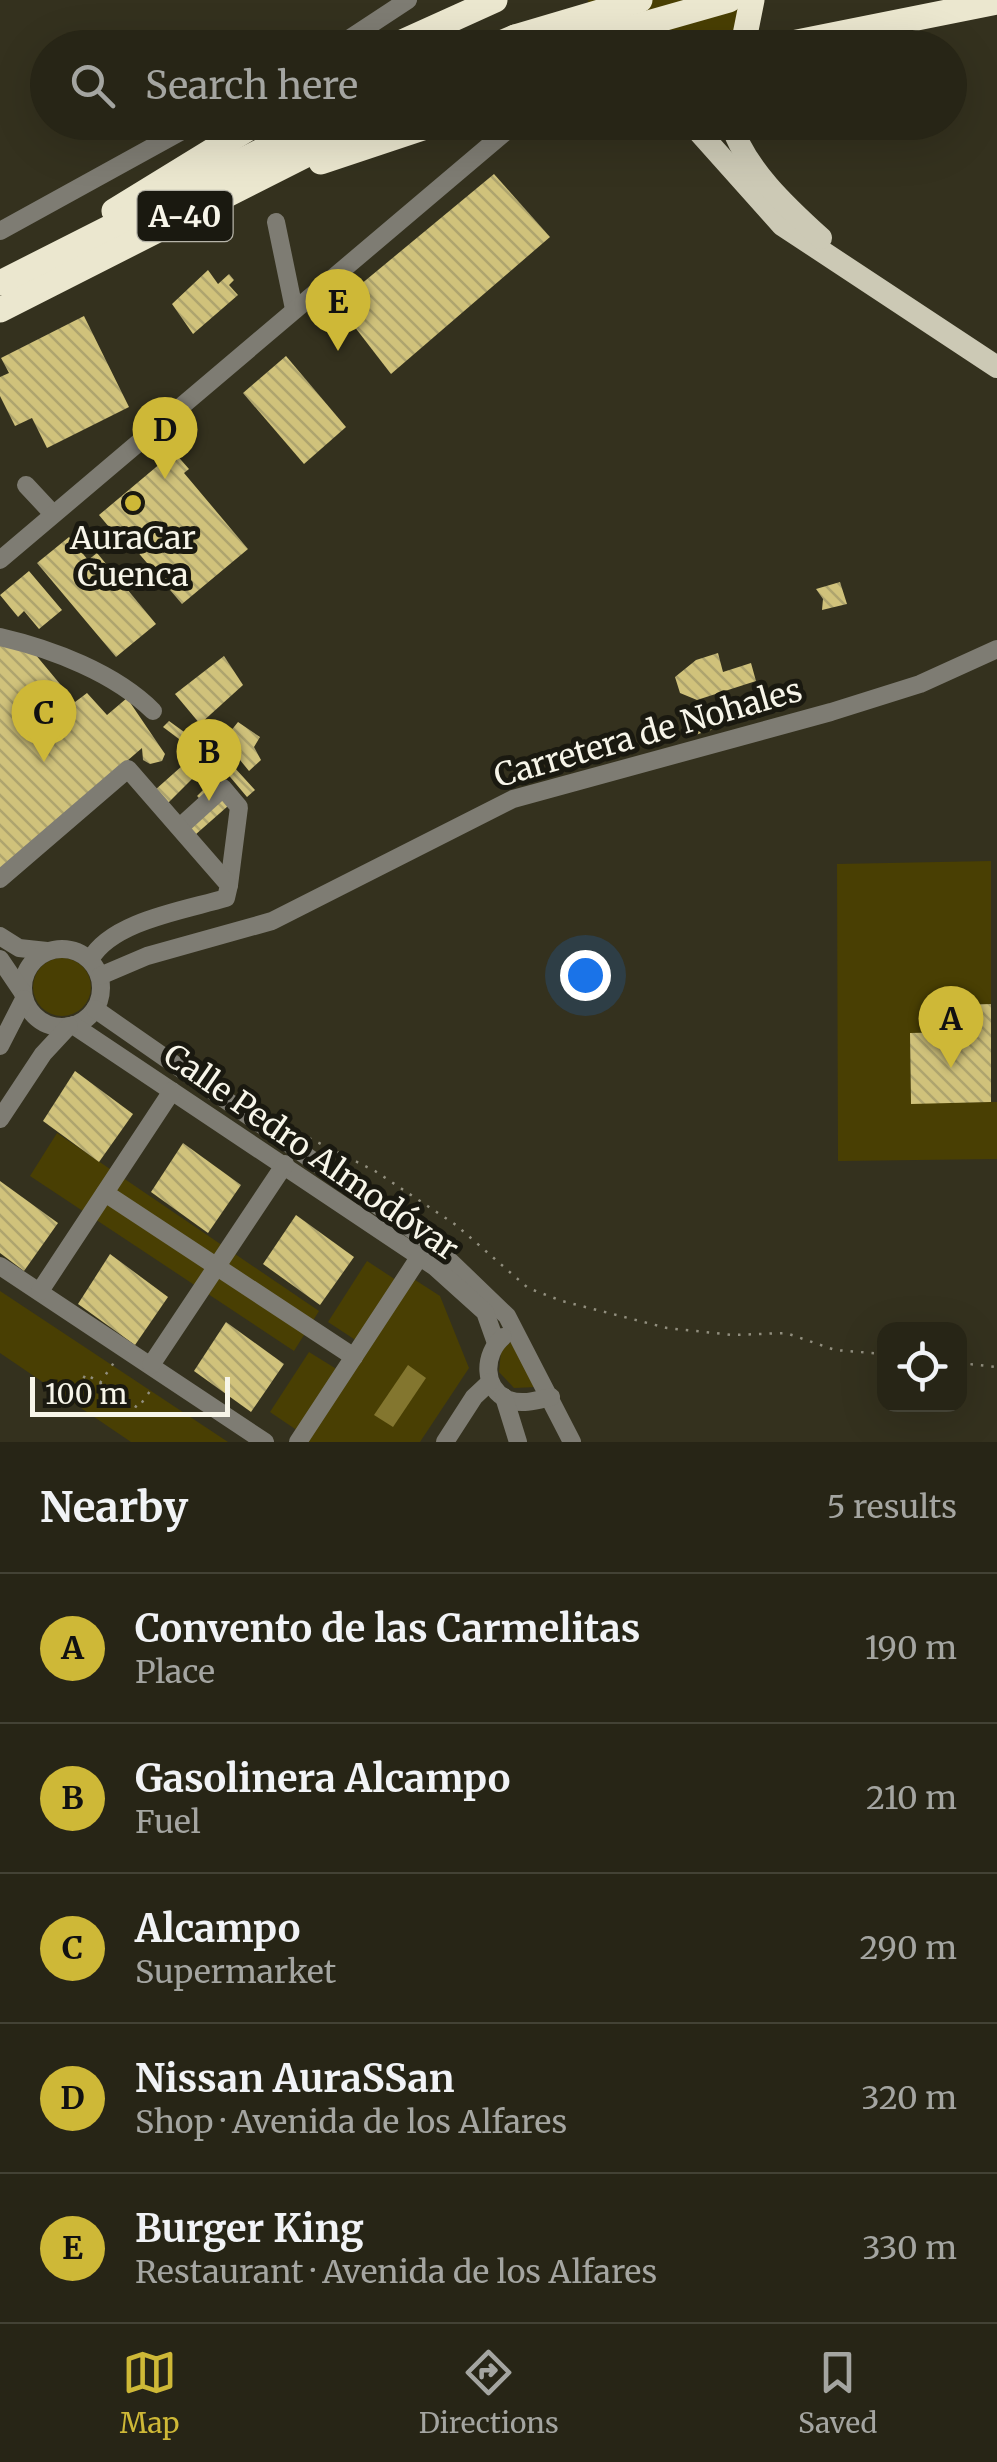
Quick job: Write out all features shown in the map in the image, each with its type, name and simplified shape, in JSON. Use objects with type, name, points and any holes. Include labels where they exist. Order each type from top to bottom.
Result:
[{"type":"highway","points":[[429,30],[496,0]]},
{"type":"highway","points":[[578,0],[584,30]]},
{"type":"highway","points":[[539,30],[640,0]]},
{"type":"highway","points":[[623,30],[729,0]]},
{"type":"highway","points":[[746,30],[752,0]]},
{"type":"highway","points":[[856,30],[997,2]]},
{"type":"highway","points":[[0,280],[229,140]]},
{"type":"highway","name":"A-40","points":[[0,280],[282,140]]},
{"type":"highway","name":"A-40","points":[[0,310],[336,140]]},
{"type":"highway","points":[[88,267],[286,176],[390,140]]},
{"type":"main road","points":[[706,140],[782,225],[997,367]]},
{"type":"main road","points":[[737,140],[783,202],[864,278]]},
{"type":"street","points":[[362,30],[408,0]]},
{"type":"street","points":[[0,230],[165,140]]},
{"type":"street","points":[[0,560],[494,140]]},
{"type":"street","points":[[276,222],[294,309]]},
{"type":"street","points":[[26,484],[53,514]]},
{"type":"street","points":[[0,637],[48,648],[135,693],[153,710]]},
{"type":"street","name":"Carretera de Nohales","points":[[95,968],[272,921],[513,799],[832,712],[920,684],[997,649]]},
{"type":"street","points":[[0,879],[128,770],[229,884]]},
{"type":"street","points":[[0,1119],[43,1054],[95,1009],[101,993],[95,968],[98,945],[136,927],[226,898],[239,808],[223,788],[180,827]]},
{"type":"street","points":[[0,936],[19,948],[67,948],[95,968]]},
{"type":"street","points":[[0,1046],[24,996],[28,968],[48,951]]},
{"type":"street","points":[[0,959],[44,1023],[71,1026]]},
{"type":"street","name":"Calle Pedro Almodóvar","points":[[95,1009],[430,1242],[472,1279],[514,1329],[572,1442]]},
{"type":"street","name":"Calle Pedro Almodóvar","points":[[71,1026],[420,1256],[485,1312],[496,1343]]},
{"type":"street","points":[[40,1291],[172,1091]]},
{"type":"street","points":[[157,1370],[216,1266],[284,1164]]},
{"type":"street","points":[[105,1193],[354,1357]]},
{"type":"street","points":[[298,1442],[420,1256]]},
{"type":"street","points":[[0,1266],[264,1442]]},
{"type":"street","points":[[514,1329],[496,1343],[488,1364],[490,1382],[504,1397],[518,1442]]},
{"type":"street","points":[[444,1442],[474,1397],[490,1382]]},
{"type":"street","points":[[504,1397],[520,1402],[551,1396]]},
{"type":"path","points":[[303,1136],[329,1144],[375,1171],[456,1225],[528,1288],[562,1302],[667,1328],[786,1334],[835,1350],[877,1353]]},
{"type":"path","points":[[967,1364],[997,1368]]},
{"type":"path","points":[[100,1383],[112,1366]]},
{"type":"path","points":[[78,1387],[86,1374],[138,1408],[157,1370]]},
{"type":"shaded area","points":[[588,0],[742,0],[735,30],[596,30]]},
{"type":"shaded area","points":[[991,861],[991,1004],[956,1005],[955,1032],[910,1034],[911,1103],[997,1102],[997,1159],[838,1161],[837,864]]},
{"type":"shaded area","points":[[62,958],[82,967],[91,987],[82,1007],[62,1016],[42,1007],[33,987],[42,967]]},
{"type":"shaded area","points":[[57,1133],[319,1311],[294,1351],[30,1176]]},
{"type":"shaded area","points":[[367,1261],[396,1280],[357,1341],[328,1322]]},
{"type":"shaded area","points":[[409,1276],[440,1296],[469,1368],[420,1442],[301,1442]]},
{"type":"shaded area","points":[[0,1291],[228,1442],[131,1442],[0,1353]]},
{"type":"shaded area","points":[[514,1339],[536,1387],[514,1388],[499,1372],[501,1351]]},
{"type":"shaded area","points":[[309,1352],[338,1370],[298,1431],[270,1412]]},
{"type":"shaded area","points":[[408,1365],[426,1378],[393,1427],[374,1415]]},
{"type":"building","points":[[494,174],[550,237],[391,374],[337,304]]},
{"type":"building","points":[[208,270],[218,284],[229,274],[234,280],[229,285],[238,295],[193,334],[172,304]]},
{"type":"building","points":[[84,316],[129,407],[47,448],[32,418],[15,426],[0,396],[0,377],[9,373],[1,358]]},
{"type":"building","points":[[286,356],[346,427],[304,464],[243,393]]},
{"type":"building","points":[[174,452],[189,469],[184,473],[248,549],[182,604],[118,529],[114,533],[99,515]]},
{"type":"building","points":[[69,537],[88,560],[97,553],[156,624],[116,657],[37,563]]},
{"type":"building","points":[[29,571],[62,610],[39,629],[24,611],[18,617],[0,595]]},
{"type":"building","points":[[840,582],[847,604],[822,610],[823,599],[816,589]]},
{"type":"building","points":[[0,644],[30,648],[75,702],[87,693],[107,715],[127,698],[165,754],[162,761],[150,764],[143,760],[142,748],[0,871]]},
{"type":"building","points":[[718,653],[723,672],[751,663],[756,681],[697,700],[680,693],[675,677],[696,660]]},
{"type":"building","points":[[224,656],[243,685],[200,724],[175,694]]},
{"type":"building","points":[[769,692],[774,711],[688,737],[682,716]]},
{"type":"building","points":[[169,721],[202,745],[195,751],[163,727]]},
{"type":"building","points":[[238,722],[260,737],[254,747],[261,760],[249,771],[240,760],[236,765],[218,747]]},
{"type":"building","points":[[210,741],[219,752],[168,803],[155,790]]},
{"type":"building","points":[[223,755],[255,790],[247,797],[215,759]]},
{"type":"building","points":[[209,784],[228,806],[195,835],[185,822],[208,808],[197,796]]},
{"type":"building","points":[[991,1004],[991,1102],[911,1104],[910,1033],[955,1032],[955,1005]]},
{"type":"building","points":[[75,1071],[133,1114],[99,1162],[43,1121]]},
{"type":"building","points":[[183,1143],[241,1185],[208,1233],[151,1192]]},
{"type":"building","points":[[0,1181],[58,1223],[24,1271],[0,1253]]},
{"type":"building","points":[[296,1215],[354,1257],[320,1305],[263,1264]]},
{"type":"building","points":[[110,1254],[168,1297],[135,1345],[78,1304]]},
{"type":"building","points":[[226,1322],[284,1364],[251,1412],[194,1371]]},
{"type":"place","name":"Burger King","points":[[338,351]]},
{"type":"place","name":"Nissan AuraSSan","points":[[165,479]]},
{"type":"place","name":"AuraCar Cuenca","points":[[133,503]]},
{"type":"place","name":"Alcampo","points":[[44,762]]},
{"type":"place","name":"Gasolinera Alcampo","points":[[209,801]]},
{"type":"place","name":"Convento de las Carmelitas","points":[[951,1068]]}]
